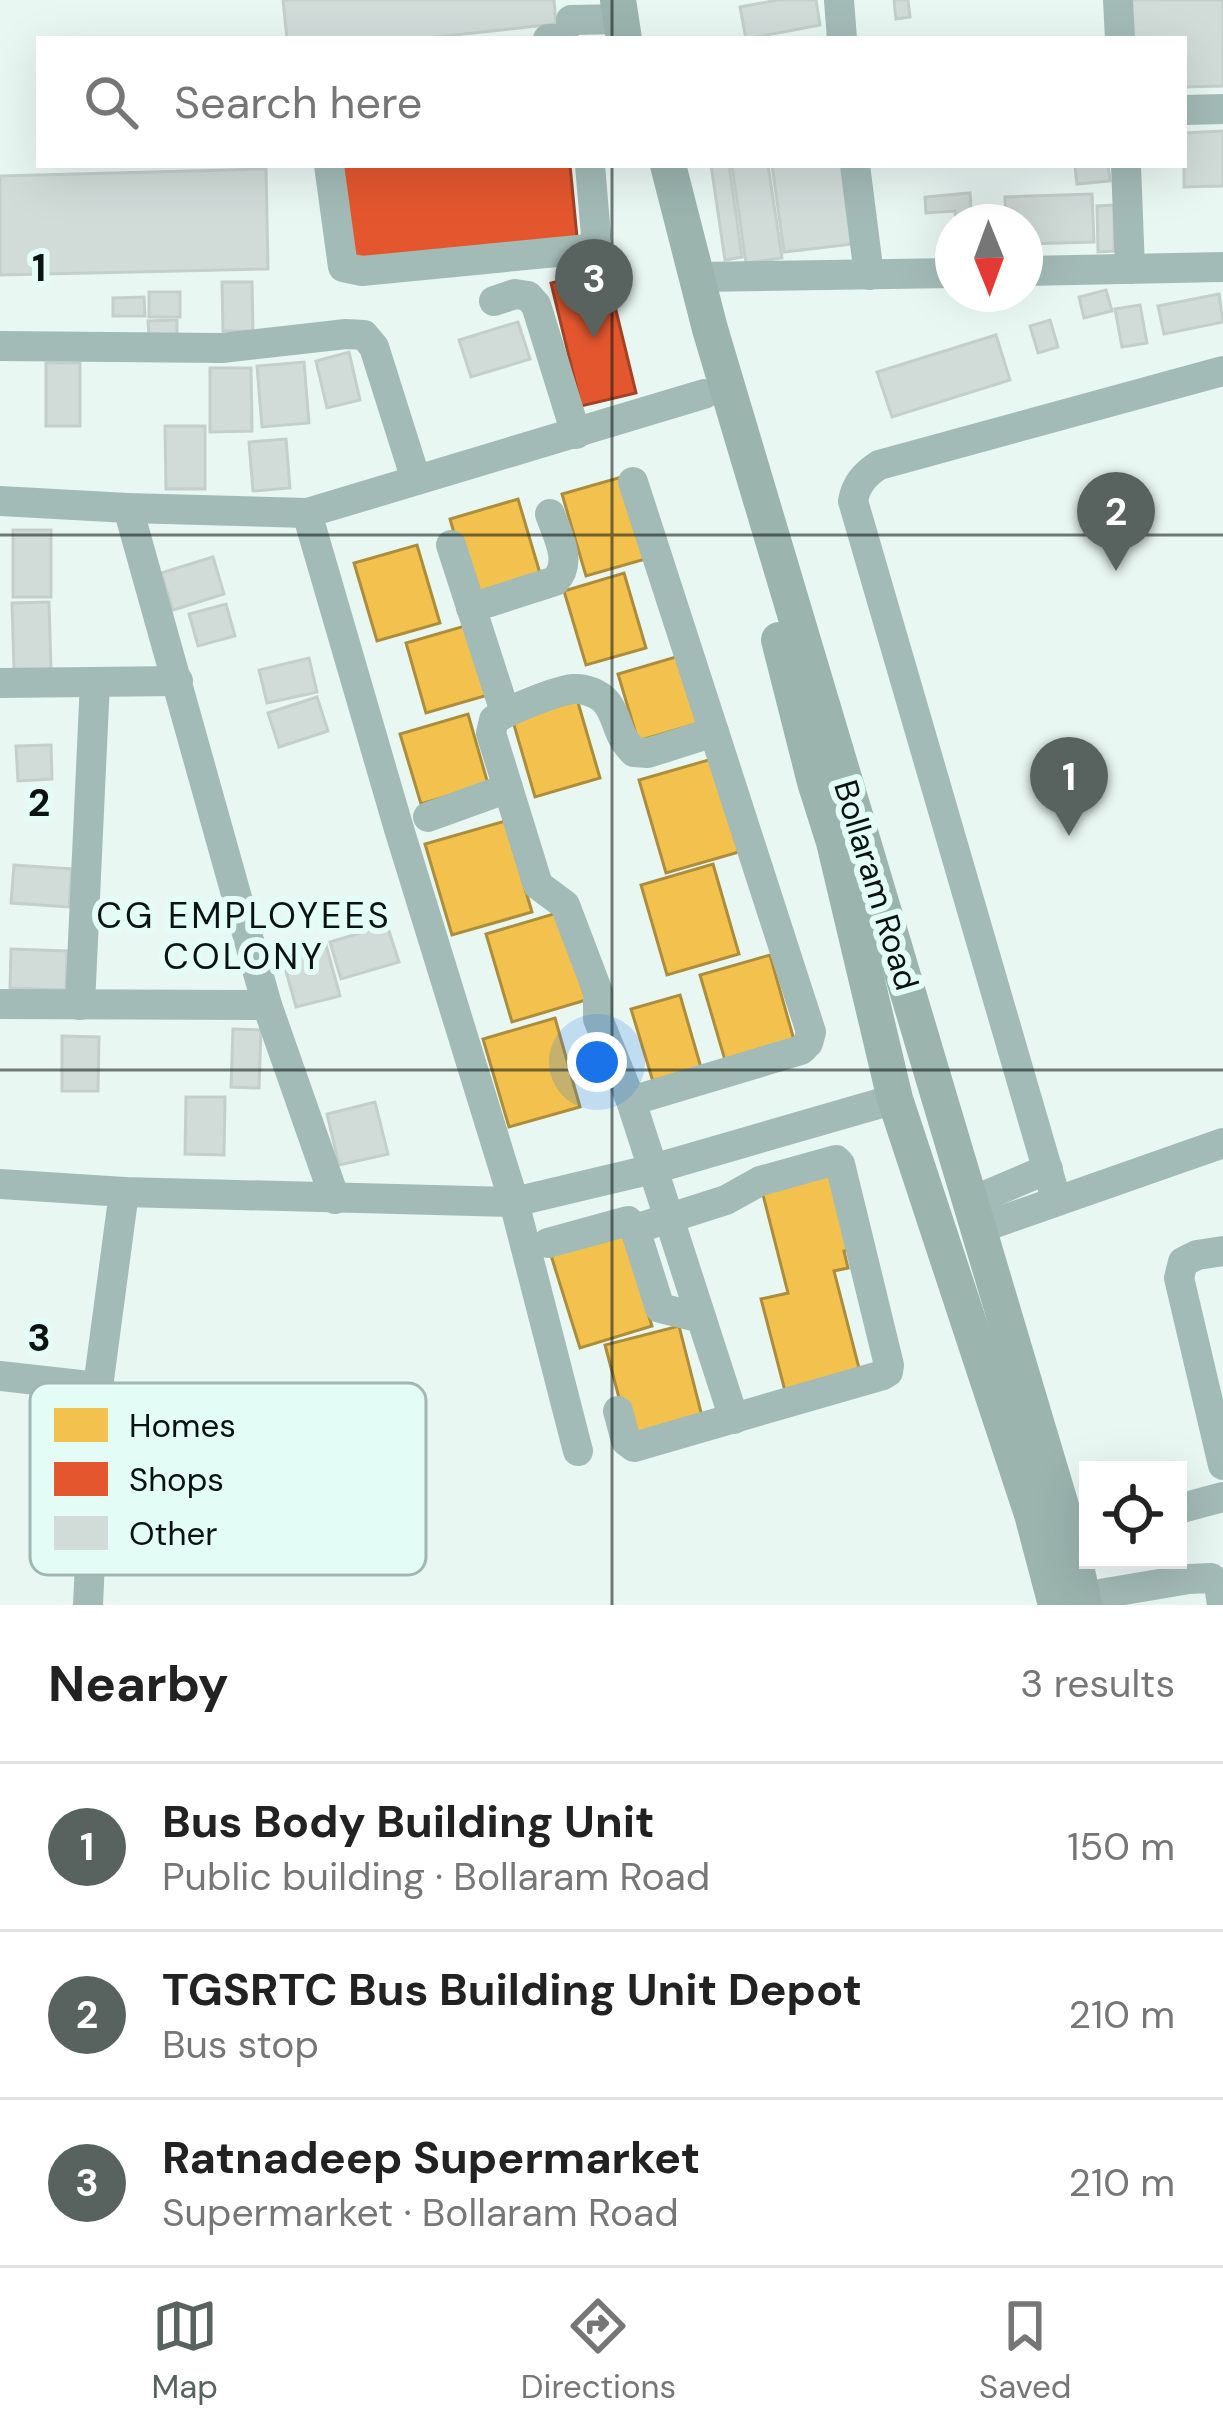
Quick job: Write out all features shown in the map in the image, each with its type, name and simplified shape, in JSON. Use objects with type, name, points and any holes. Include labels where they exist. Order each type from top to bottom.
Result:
[{"type":"main road","name":"Bollaram Road","points":[[645,168],[704,394],[778,636],[834,842],[895,1099],[1031,1514],[1074,1602]]},
{"type":"main road","name":"Bollaram Road","points":[[669,168],[695,277],[974,1215],[1079,1533],[1074,1602]]},
{"type":"street","points":[[839,0],[842,36]]},
{"type":"street","points":[[1118,0],[1120,36]]},
{"type":"street","points":[[565,27],[631,19]]},
{"type":"street","points":[[1187,110],[1223,109]]},
{"type":"street","points":[[329,168],[343,267],[362,271],[589,249],[596,236],[590,168]]},
{"type":"street","points":[[855,168],[869,274]]},
{"type":"street","points":[[1126,168],[1130,269]]},
{"type":"street","points":[[1043,271],[1223,267]]},
{"type":"street","points":[[695,277],[935,273]]},
{"type":"street","points":[[494,301],[515,294],[528,296],[536,305],[576,434]]},
{"type":"street","points":[[0,346],[222,348],[364,335],[374,347],[416,480]]},
{"type":"street","points":[[1052,1184],[853,501],[855,489],[879,465],[1223,371]]},
{"type":"street","points":[[0,501],[307,513],[704,394]]},
{"type":"street","points":[[631,1101],[802,1050],[811,1032],[633,482]]},
{"type":"street","points":[[128,508],[267,1005],[335,1198]]},
{"type":"street","points":[[307,513],[514,1202],[578,1451]]},
{"type":"street","points":[[471,608],[555,581],[563,572],[565,558],[550,514]]},
{"type":"street","points":[[451,545],[505,712]]},
{"type":"street","points":[[0,683],[178,681]]},
{"type":"street","points":[[80,1005],[95,682]]},
{"type":"street","points":[[714,732],[648,753],[634,752],[622,741],[607,704],[593,692],[574,689],[505,712],[494,720],[491,733],[538,885],[565,905],[598,992],[598,1019],[631,1101],[734,1419]]},
{"type":"street","points":[[428,818],[508,788]]},
{"type":"street","points":[[0,1004],[267,1005]]},
{"type":"street","points":[[0,1184],[124,1192],[514,1202],[653,1169],[895,1099]]},
{"type":"street","points":[[974,1215],[1052,1184],[1223,1143]]},
{"type":"street","points":[[618,1411],[626,1441],[634,1448],[888,1372],[889,1365],[836,1160],[760,1181],[727,1201],[635,1229]]},
{"type":"street","points":[[99,1383],[124,1192]]},
{"type":"street","points":[[548,1243],[628,1221],[635,1229],[660,1308],[701,1318]]},
{"type":"street","points":[[1223,1251],[1183,1262],[1179,1278],[1223,1466]]},
{"type":"street","points":[[0,1376],[62,1383]]},
{"type":"street","points":[[1187,1507],[1223,1498]]},
{"type":"street","points":[[88,1605],[89,1575]]},
{"type":"street","points":[[1074,1602],[1210,1578],[1220,1586],[1222,1605]]},
{"type":"building: Homes","points":[[625,476],[649,558],[586,576],[562,494]]},
{"type":"building: Homes","points":[[518,499],[542,580],[473,600],[450,519]]},
{"type":"building: Homes","points":[[417,545],[440,623],[377,641],[354,563]]},
{"type":"building: Homes","points":[[624,573],[646,648],[586,665],[564,591]]},
{"type":"building: Homes","points":[[468,625],[488,695],[426,713],[406,643]]},
{"type":"building: Homes","points":[[679,656],[699,723],[638,741],[618,674]]},
{"type":"building: Homes","points":[[577,699],[600,778],[535,797],[512,718]]},
{"type":"building: Homes","points":[[468,714],[488,784],[421,804],[400,734]]},
{"type":"building: Homes","points":[[712,759],[739,852],[666,873],[639,780]]},
{"type":"building: Homes","points":[[505,821],[532,912],[452,935],[425,844]]},
{"type":"building: Homes","points":[[713,864],[739,954],[667,975],[641,885]]},
{"type":"building: Homes","points":[[560,912],[586,1000],[512,1022],[486,934]]},
{"type":"building: Homes","points":[[770,955],[796,1047],[727,1067],[700,975]]},
{"type":"building: Homes","points":[[680,995],[702,1071],[654,1085],[631,1009]]},
{"type":"building: Homes","points":[[555,1018],[580,1107],[509,1127],[483,1039]]},
{"type":"building: Homes","points":[[832,1169],[852,1249],[844,1251],[848,1268],[834,1271],[860,1372],[785,1391],[761,1299],[788,1293],[761,1187]]},
{"type":"building: Homes","points":[[621,1227],[652,1326],[580,1348],[549,1249]]},
{"type":"building: Homes","points":[[679,1326],[704,1424],[631,1443],[605,1345]]},
{"type":"building: Shops","points":[[339,168],[570,168],[577,237],[349,261]]},
{"type":"building: Shops","points":[[606,269],[636,393],[581,406],[551,283]]},
{"type":"building: Other","points":[[283,0],[554,0],[556,24],[446,36],[287,36]]},
{"type":"building: Other","points":[[816,0],[820,25],[745,36],[740,7]]},
{"type":"building: Other","points":[[894,0],[908,0],[910,17],[896,19]]},
{"type":"building: Other","points":[[1129,0],[1223,0],[1223,86],[1187,87],[1187,36],[1130,36]]},
{"type":"building: Other","points":[[1223,131],[1223,186],[1184,187],[1187,133]]},
{"type":"building: Other","points":[[711,168],[729,168],[742,257],[725,260]]},
{"type":"building: Other","points":[[732,168],[768,168],[782,258],[746,263]]},
{"type":"building: Other","points":[[772,168],[843,168],[853,244],[784,252]]},
{"type":"building: Other","points":[[1075,168],[1108,168],[1110,181],[1077,184]]},
{"type":"building: Other","points":[[266,169],[268,269],[0,275],[0,176]]},
{"type":"building: Other","points":[[970,193],[971,204],[935,204],[935,212],[926,213],[925,197]]},
{"type":"building: Other","points":[[1092,194],[1094,242],[1043,243],[1043,204],[1005,204],[1005,197]]},
{"type":"building: Other","points":[[1114,205],[1114,251],[1098,252],[1097,206]]},
{"type":"building: Other","points":[[222,282],[252,282],[253,331],[223,331]]},
{"type":"building: Other","points":[[1106,290],[1112,311],[1084,318],[1079,297]]},
{"type":"building: Other","points":[[149,292],[180,292],[180,317],[149,317]]},
{"type":"building: Other","points":[[1219,294],[1223,322],[1164,334],[1158,306]]},
{"type":"building: Other","points":[[144,297],[145,316],[113,316],[113,298]]},
{"type":"building: Other","points":[[1140,305],[1147,343],[1122,347],[1115,309]]},
{"type":"building: Other","points":[[177,320],[177,336],[149,336],[148,321]]},
{"type":"building: Other","points":[[1050,320],[1058,347],[1038,353],[1030,326]]},
{"type":"building: Other","points":[[518,322],[530,359],[471,377],[459,340]]},
{"type":"building: Other","points":[[996,335],[1010,380],[892,417],[877,372]]},
{"type":"building: Other","points":[[349,352],[360,400],[327,408],[316,361]]},
{"type":"building: Other","points":[[304,362],[309,423],[262,427],[257,366]]},
{"type":"building: Other","points":[[46,363],[80,363],[80,426],[46,426]]},
{"type":"building: Other","points":[[210,368],[251,368],[252,431],[210,432]]},
{"type":"building: Other","points":[[165,426],[205,426],[205,489],[166,489]]},
{"type":"building: Other","points":[[286,439],[290,488],[253,491],[249,442]]},
{"type":"building: Other","points":[[13,530],[51,530],[51,597],[13,597]]},
{"type":"building: Other","points":[[213,557],[224,594],[173,610],[161,573]]},
{"type":"building: Other","points":[[49,602],[51,669],[14,670],[12,603]]},
{"type":"building: Other","points":[[226,604],[235,636],[198,646],[189,614]]},
{"type":"building: Other","points":[[309,658],[317,692],[267,703],[259,670]]},
{"type":"building: Other","points":[[317,697],[328,731],[279,747],[268,713]]},
{"type":"building: Other","points":[[51,745],[52,779],[18,781],[16,746]]},
{"type":"building: Other","points":[[14,865],[72,869],[69,907],[11,903]]},
{"type":"building: Other","points":[[387,925],[399,962],[341,979],[330,942]]},
{"type":"building: Other","points":[[326,945],[340,996],[296,1007],[282,957]]},
{"type":"building: Other","points":[[11,949],[67,951],[66,990],[10,988]]},
{"type":"building: Other","points":[[233,1029],[261,1030],[259,1088],[231,1087]]},
{"type":"building: Other","points":[[62,1036],[99,1037],[98,1091],[62,1091]]},
{"type":"building: Other","points":[[186,1097],[225,1097],[224,1155],[185,1154]]},
{"type":"building: Other","points":[[375,1102],[388,1154],[339,1165],[327,1114]]},
{"type":"place","name":"Ratnadeep Supermarket","points":[[594,338]]},
{"type":"place","name":"TGSRTC Bus Building Unit Depot","points":[[1116,571]]},
{"type":"place","name":"Bus Body Building Unit","points":[[1069,836]]},
{"type":"district","name":"CG EMPLOYEES COLONY","points":[[244,936]]}]
